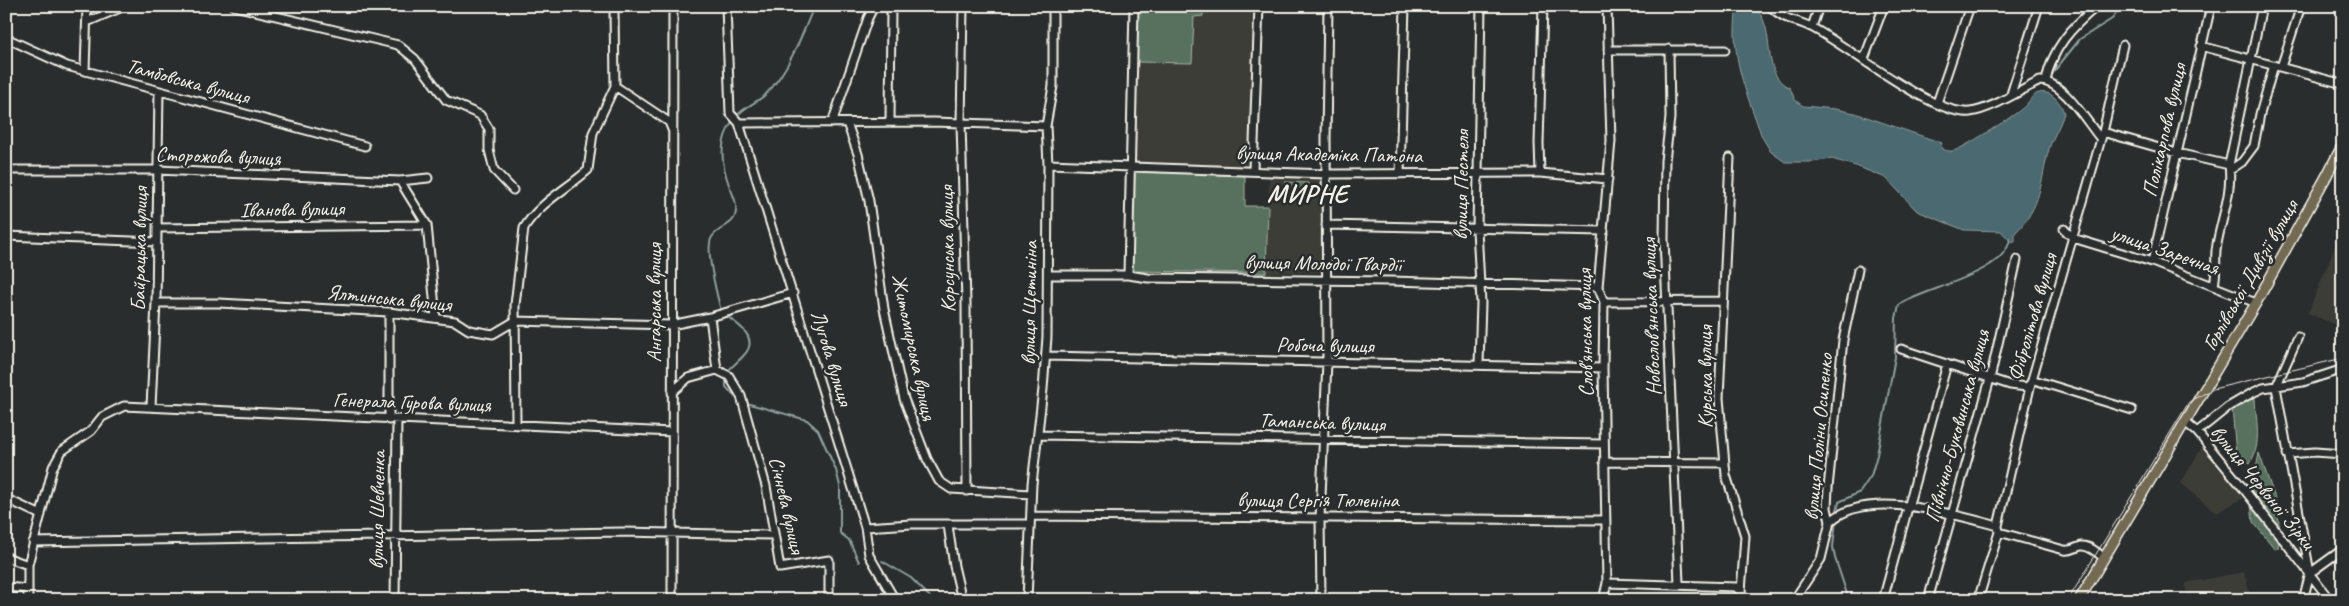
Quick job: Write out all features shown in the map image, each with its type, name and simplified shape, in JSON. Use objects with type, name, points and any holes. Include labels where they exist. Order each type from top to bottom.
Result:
[{"type":"main road","name":"Горлівської Дивізії вулиця","points":[[2079,600],[2256,303],[2343,144]]},
{"type":"street","points":[[85,71],[87,6]]},
{"type":"street","points":[[87,22],[125,6]]},
{"type":"street","points":[[234,6],[398,45],[415,59],[446,100],[480,115],[489,129],[489,150],[494,170],[513,190]]},
{"type":"street","points":[[516,423],[516,321],[524,228],[529,220],[560,191],[588,170],[593,133],[615,86],[614,10],[612,6]]},
{"type":"street","name":"Ангарська вулиця","points":[[672,600],[674,6]]},
{"type":"street","points":[[726,6],[730,113],[739,123],[890,122],[1046,126]]},
{"type":"street","points":[[832,123],[868,18],[874,6]]},
{"type":"street","points":[[890,122],[891,6]]},
{"type":"street","name":"Корсунська вулиця","points":[[963,6],[961,123],[966,303],[967,491]]},
{"type":"street","name":"вулиця Щетиніна","points":[[1027,600],[1031,494],[1046,356],[1048,164],[1046,126],[1053,86],[1053,6]]},
{"type":"street","points":[[1128,275],[1134,6]]},
{"type":"street","points":[[1253,170],[1259,6]]},
{"type":"street","points":[[1321,600],[1320,518],[1322,439],[1327,362],[1328,280],[1326,225],[1328,6]]},
{"type":"street","points":[[1400,174],[1405,6]]},
{"type":"street","name":"вулиця Пестеля","points":[[1479,364],[1480,285],[1477,230],[1481,6]]},
{"type":"street","points":[[1540,173],[1539,143],[1543,6]]},
{"type":"street","name":"Слов'янська вулиця","points":[[1603,600],[1607,583],[1604,520],[1604,302],[1598,287],[1611,141],[1608,6]]},
{"type":"street","points":[[1770,6],[1786,19],[1812,27],[1908,89],[1937,103],[1962,112],[1972,112],[1989,107],[2011,94],[2040,81],[2050,82],[2066,95],[2101,135],[2229,168],[2242,162],[2254,146],[2260,114],[2300,6]]},
{"type":"street","points":[[1812,27],[1819,6]]},
{"type":"street","points":[[1864,59],[1884,6]]},
{"type":"street","points":[[1937,103],[1970,6]]},
{"type":"street","points":[[2011,94],[2039,6]]},
{"type":"street","points":[[2050,82],[2054,54],[2085,17],[2097,6]]},
{"type":"street","name":"Полікарпова вулиця","points":[[2152,262],[2211,6]]},
{"type":"street","points":[[2214,285],[2216,251],[2229,185],[2229,168],[2262,6]]},
{"type":"street","name":"Тамбовська вулиця","points":[[6,38],[40,56],[85,71],[365,146]]},
{"type":"street","name":"Фібролітова вулиця","points":[[1978,600],[1999,529],[2033,381],[2062,269],[2073,238],[2101,135],[2122,45]]},
{"type":"street","points":[[2202,46],[2343,84]]},
{"type":"street","name":"Новослов'янська вулиця","points":[[1670,49],[1670,109],[1666,161],[1664,239],[1679,584]]},
{"type":"street","points":[[1608,50],[1725,50]]},
{"type":"street","points":[[615,86],[669,122],[675,137]]},
{"type":"street","name":"Байрацька вулиця","points":[[151,407],[156,303],[159,91]]},
{"type":"street","name":"Лугова вулиця","points":[[739,123],[865,526],[869,554],[895,600]]},
{"type":"street","name":"Житомирська вулиця","points":[[847,123],[858,154],[869,200],[884,309],[908,413],[927,459],[939,481],[951,489],[1031,494]]},
{"type":"street","name":"Курська вулиця","points":[[1730,158],[1719,398],[1724,463],[1728,484],[1745,536],[1740,592]]},
{"type":"street","name":"вулиця Академіка Патона","points":[[1048,164],[1327,174],[1540,173],[1608,179]]},
{"type":"street","name":"Сторожова вулиця","points":[[6,170],[158,170],[400,181],[428,178]]},
{"type":"street","points":[[400,181],[427,225],[436,318]]},
{"type":"street","name":"Іванова вулиця","points":[[157,228],[427,225]]},
{"type":"street","points":[[1326,225],[1477,230],[1604,231]]},
{"type":"street","name":"улица Заречная","points":[[2064,230],[2073,238],[2152,262],[2256,303]]},
{"type":"street","points":[[6,236],[157,242]]},
{"type":"street","name":"Північно-Буковинська вулиця","points":[[1928,600],[1990,378],[2017,260]]},
{"type":"street","name":"вулиця Поліни Осипенко","points":[[1794,600],[1821,559],[1834,519],[1827,508],[1828,488],[1843,340],[1858,270]]},
{"type":"street","name":"вулиця Молодої Гвардії","points":[[1048,274],[1128,275],[1148,278],[1328,280],[1598,287]]},
{"type":"street","points":[[516,321],[672,325],[722,314],[793,293]]},
{"type":"street","points":[[1604,302],[1723,301]]},
{"type":"street","name":"Ялтинська вулиця","points":[[156,303],[219,303],[389,312],[455,321],[469,330],[493,334],[516,321]]},
{"type":"street","name":"вулиця Шевченка","points":[[389,312],[393,420],[395,600]]},
{"type":"street","points":[[672,392],[688,378],[719,371],[710,317]]},
{"type":"street","points":[[2298,337],[2276,387],[2310,573],[2303,600]]},
{"type":"street","points":[[1901,349],[2021,387],[2033,381],[2132,410]]},
{"type":"street","name":"Робоча вулиця","points":[[1046,356],[1603,368]]},
{"type":"street","points":[[1883,600],[1947,364]]},
{"type":"street","points":[[2196,432],[2228,407],[2252,393],[2303,382],[2343,369]]},
{"type":"street","name":"Січнева вулиця","points":[[719,371],[729,376],[741,396],[766,486],[780,568],[829,560],[829,600]]},
{"type":"street","name":"Генерала Гурова вулиця","points":[[41,515],[53,467],[62,451],[91,430],[102,417],[124,406],[393,420],[516,423],[672,432]]},
{"type":"street","name":"вулиця Червоної Зірки","points":[[2185,422],[2196,432],[2243,488],[2330,600]]},
{"type":"street","name":"Таманська вулиця","points":[[1038,434],[1604,444]]},
{"type":"street","points":[[2287,454],[2315,452],[2343,454]]},
{"type":"street","points":[[1604,462],[1724,463]]},
{"type":"street","points":[[6,504],[11,501],[18,503],[41,515],[28,565],[28,600]]},
{"type":"street","points":[[1834,519],[1853,508],[1909,505],[1952,514],[2064,550],[2074,550],[2080,546],[2085,547],[2104,558]]},
{"type":"street","name":"вулиця Сергія Тюленіна","points":[[1031,516],[1465,517],[1604,520]]},
{"type":"street","points":[[865,526],[1030,524]]},
{"type":"street","points":[[948,525],[954,566],[962,600]]},
{"type":"street","points":[[33,542],[395,534],[622,532],[774,535]]},
{"type":"street","points":[[2310,573],[2343,549]]},
{"type":"street","points":[[6,557],[28,565]]},
{"type":"street","points":[[1607,583],[1736,587],[1747,600]]},
{"type":"street","points":[[6,587],[28,588]]},
{"type":"shaded area","points":[[1137,6],[1256,6],[1250,166],[1132,164]]},
{"type":"shaded area","points":[[1269,176],[1323,178],[1322,272],[1266,273]]},
{"type":"shaded area","points":[[2343,226],[2343,328],[2308,313]]},
{"type":"shaded area","points":[[2205,442],[2249,495],[2216,513],[2181,483]]},
{"type":"shaded area","points":[[2244,572],[2251,600],[2186,600],[2186,583]]},
{"type":"green space","points":[[1137,6],[1203,6],[1203,16],[1194,17],[1192,63],[1136,62]]},
{"type":"green space","points":[[1133,169],[1245,173],[1245,206],[1268,206],[1266,273],[1132,271]]},
{"type":"green space","points":[[1285,182],[1308,183],[1308,200],[1285,200]]},
{"type":"green space","points":[[2255,395],[2257,439],[2254,455],[2250,463],[2236,454],[2232,408]]},
{"type":"green space","points":[[2259,453],[2275,498],[2280,530],[2251,494]]},
{"type":"green space","points":[[2251,504],[2279,538],[2278,548],[2275,549],[2253,522]]},
{"type":"water","points":[[1737,6],[1753,6],[1761,15],[1768,37],[1774,72],[1780,81],[1790,88],[1795,100],[1803,106],[1855,113],[1942,143],[1941,148],[1946,150],[1956,150],[1992,130],[2025,106],[2037,94],[2048,93],[2052,95],[2061,105],[2064,113],[2049,149],[2039,194],[2030,214],[2015,233],[2015,242],[2010,241],[2001,231],[1964,230],[1917,211],[1886,178],[1856,166],[1832,159],[1812,162],[1785,162],[1771,152],[1762,137],[1740,73],[1735,41]]},
{"type":"waterway","points":[[737,116],[765,95],[773,86],[794,53],[814,6]]},
{"type":"waterway","points":[[2050,82],[2051,75],[2080,39],[2112,19],[2121,6]]},
{"type":"waterway","points":[[721,312],[711,262],[710,243],[715,233],[730,223],[736,210],[736,203],[724,168],[722,151],[725,135],[734,120]]},
{"type":"waterway","points":[[1836,515],[1839,502],[1860,492],[1871,476],[1877,455],[1895,357],[1896,318],[1899,305],[1981,270],[1995,261],[2006,250],[2010,238]]},
{"type":"waterway","points":[[725,315],[741,327],[750,343],[744,355],[727,372]]},
{"type":"waterway","points":[[726,377],[726,387],[739,401]]},
{"type":"waterway","points":[[746,403],[807,420],[818,430],[836,470],[840,486],[840,533],[849,540],[859,562]]},
{"type":"waterway","points":[[1836,520],[1833,547],[1849,600]]},
{"type":"waterway","points":[[882,561],[911,578],[933,600]]},
{"type":"tram line","points":[[2068,600],[2189,402],[2213,389],[2343,358]]},
{"type":"district","name":"МИРНЕ","points":[[1308,193]]}]
